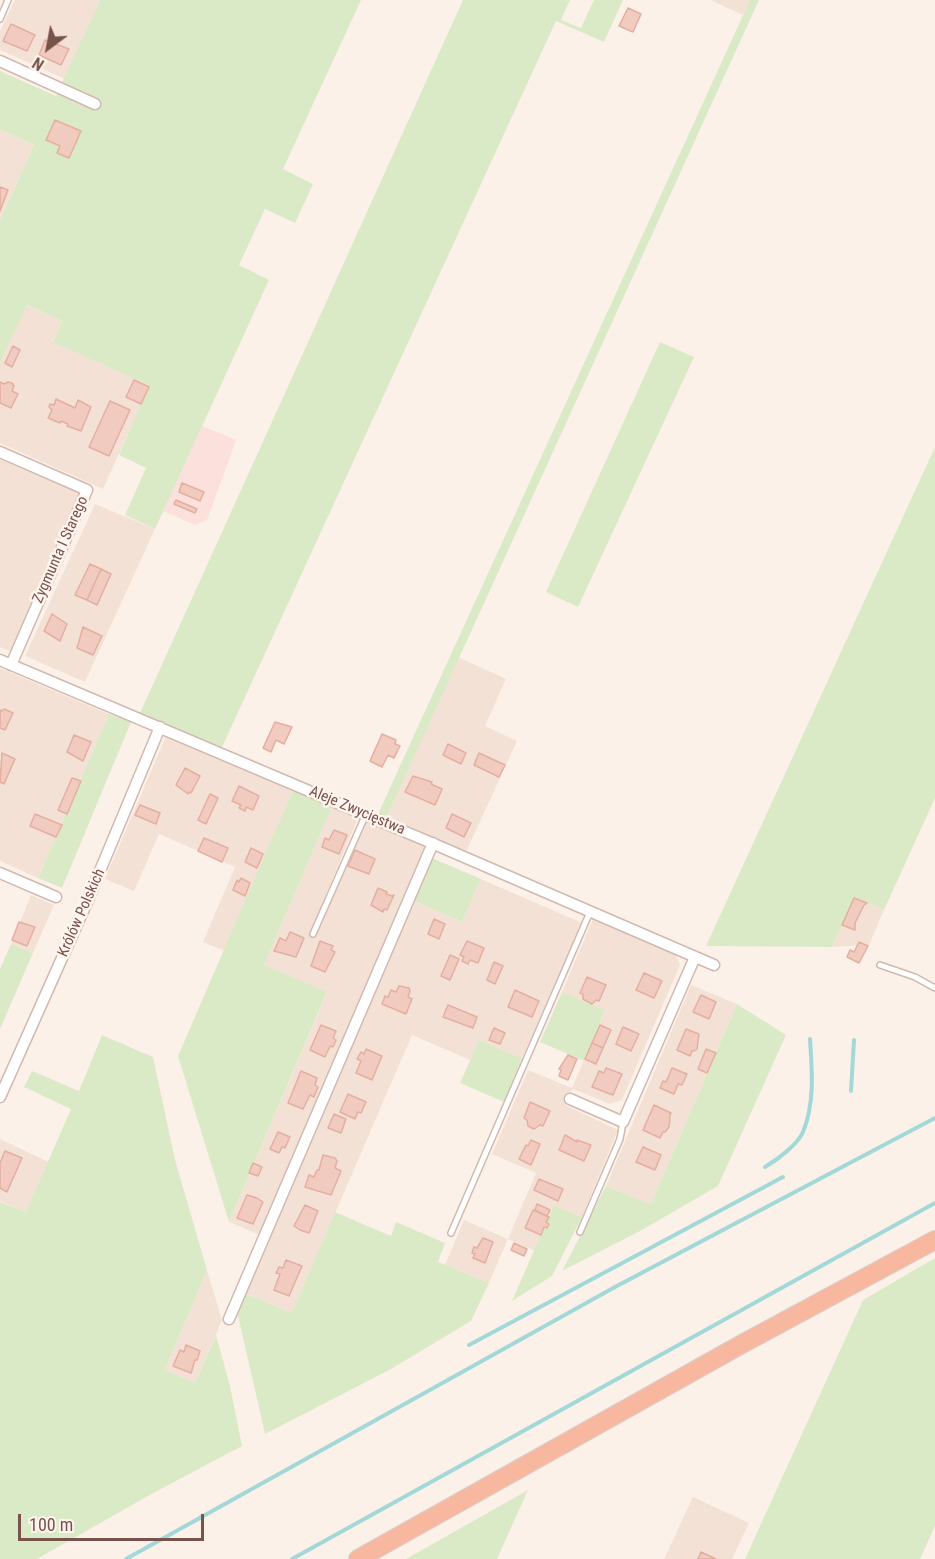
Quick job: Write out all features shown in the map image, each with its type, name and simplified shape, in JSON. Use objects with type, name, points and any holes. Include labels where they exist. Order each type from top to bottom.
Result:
[{"type":"highway","points":[[358,1559],[742,1344],[935,1240]]},
{"type":"street","points":[[0,62],[95,104]]},
{"type":"street","name":"Zygmunta I Starego","points":[[0,452],[87,490],[11,665]]},
{"type":"street","name":"Aleje Zwycięstwa","points":[[0,660],[366,814],[714,965]]},
{"type":"street","name":"Królów Polskich","points":[[0,1096],[87,902],[160,727]]},
{"type":"street","points":[[229,1319],[433,843]]},
{"type":"street","points":[[0,873],[56,897]]},
{"type":"street","points":[[570,1099],[623,1122],[695,957]]},
{"type":"lane","points":[[0,19],[8,0]]},
{"type":"lane","points":[[313,934],[366,814]]},
{"type":"lane","points":[[451,1233],[590,912]]},
{"type":"lane","points":[[880,965],[915,977],[935,988]]},
{"type":"lane","points":[[580,1232],[620,1139],[623,1122]]},
{"type":"shaded area","points":[[15,0],[100,0],[65,79],[0,50],[0,31]]},
{"type":"shaded area","points":[[710,0],[750,0],[743,15]]},
{"type":"shaded area","points":[[0,129],[34,145],[0,220]]},
{"type":"shaded area","points":[[26,305],[62,321],[53,341],[150,385],[103,489],[0,443],[0,363]]},
{"type":"shaded area","points":[[202,426],[236,440],[207,520],[195,525],[163,511]]},
{"type":"shaded area","points":[[0,459],[82,494],[11,652],[0,647]]},
{"type":"shaded area","points":[[95,504],[155,529],[85,682],[25,656]]},
{"type":"shaded area","points":[[458,657],[506,679],[485,726],[517,741],[466,852],[387,816]]},
{"type":"shaded area","points":[[0,668],[109,714],[38,878],[0,861]]},
{"type":"shaded area","points":[[166,736],[293,790],[225,951],[203,942],[235,867],[159,834],[134,891],[105,879]]},
{"type":"shaded area","points":[[332,807],[358,818],[325,897],[331,900],[366,820],[426,846],[260,1235],[229,1222],[327,993],[264,965]]},
{"type":"shaded area","points":[[481,879],[582,923],[522,1058],[479,1040],[470,1060],[412,1035],[292,1313],[244,1293],[414,901],[462,922]]},
{"type":"shaded area","points":[[31,895],[54,905],[33,953],[11,944]]},
{"type":"shaded area","points":[[855,897],[884,910],[869,945],[832,947]]},
{"type":"shaded area","points":[[594,917],[675,953],[680,965],[622,1100],[610,1104],[573,1089],[565,1105],[618,1130],[582,1217],[554,1205],[535,1251],[508,1239],[536,1173],[492,1154],[528,1070],[572,1088],[605,1011],[562,992]]},
{"type":"shaded area","points":[[691,985],[737,1004],[651,1204],[606,1186]]},
{"type":"shaded area","points":[[0,1139],[49,1162],[26,1212],[0,1201]]},
{"type":"shaded area","points":[[464,1220],[508,1239],[489,1283],[445,1265]]},
{"type":"shaded area","points":[[207,1270],[222,1320],[195,1383],[165,1370]]},
{"type":"shaded area","points":[[693,1497],[749,1523],[732,1559],[664,1559]]},
{"type":"green space","points":[[100,0],[361,0],[283,169],[313,184],[295,223],[265,209],[239,265],[269,280],[155,529],[125,515],[146,468],[119,455],[149,385],[53,342],[62,321],[27,305],[0,363],[0,220],[34,145],[0,129],[0,71],[56,96]]},
{"type":"green space","points":[[463,0],[570,0],[561,20],[581,28],[594,0],[623,0],[604,42],[556,21],[222,747],[140,713]]},
{"type":"green space","points":[[750,0],[759,0],[387,816],[378,814]]},
{"type":"green space","points":[[660,342],[694,357],[578,607],[546,592]]},
{"type":"green space","points":[[935,447],[935,798],[884,910],[855,897],[832,947],[706,946]]},
{"type":"green space","points":[[109,714],[131,722],[62,888],[38,878]]},
{"type":"green space","points":[[293,790],[332,807],[264,965],[327,992],[229,1222],[178,1056]]},
{"type":"green space","points":[[432,858],[481,879],[462,922],[414,901]]},
{"type":"green space","points":[[11,944],[33,953],[0,1029],[0,969]]},
{"type":"green space","points":[[562,992],[605,1010],[584,1061],[540,1042]]},
{"type":"green space","points":[[737,1004],[786,1035],[718,1186],[640,1231],[562,1271],[606,1186],[651,1204]]},
{"type":"green space","points":[[102,1035],[153,1057],[175,1160],[207,1270],[165,1370],[195,1383],[216,1335],[230,1386],[242,1446],[37,1559],[0,1559],[0,1202],[26,1212],[71,1109],[24,1087],[32,1071],[79,1091]]},
{"type":"green space","points":[[479,1040],[522,1058],[504,1102],[460,1083]]},
{"type":"green space","points":[[554,1205],[582,1217],[552,1276],[512,1301]]},
{"type":"green space","points":[[335,1212],[391,1236],[396,1222],[445,1243],[438,1262],[489,1283],[471,1321],[391,1369],[265,1434],[237,1311],[244,1293],[292,1313]]},
{"type":"green space","points":[[935,1258],[935,1526],[920,1559],[745,1559],[863,1300]]},
{"type":"green space","points":[[528,1490],[497,1559],[406,1559]]},
{"type":"building","points":[[628,8],[641,14],[633,32],[619,26]]},
{"type":"building","points":[[11,24],[35,35],[27,51],[3,41]]},
{"type":"building","points":[[45,40],[69,49],[61,65],[39,55]]},
{"type":"building","points":[[55,120],[81,131],[69,158],[57,153],[60,146],[46,140]]},
{"type":"building","points":[[0,187],[8,190],[0,211]]},
{"type":"building","points":[[13,346],[20,350],[12,367],[5,363]]},
{"type":"building","points":[[134,380],[149,387],[141,404],[126,397]]},
{"type":"building","points":[[0,382],[12,383],[14,386],[12,391],[18,394],[11,408],[0,403]]},
{"type":"building","points":[[56,399],[75,408],[78,400],[91,407],[81,431],[61,421],[60,423],[48,418],[52,410],[49,407],[50,404],[54,405]]},
{"type":"building","points":[[110,401],[130,410],[109,456],[89,447]]},
{"type":"building","points":[[182,483],[204,492],[200,501],[179,492]]},
{"type":"building","points":[[176,500],[197,509],[195,513],[174,504]]},
{"type":"building","points":[[90,564],[101,569],[87,600],[75,595]]},
{"type":"building","points":[[101,569],[111,574],[97,605],[87,600]]},
{"type":"building","points":[[52,614],[67,624],[60,641],[44,631]]},
{"type":"building","points":[[83,627],[102,636],[93,655],[77,648]]},
{"type":"building","points":[[4,709],[13,713],[5,730],[0,728],[0,710]]},
{"type":"building","points":[[275,722],[292,727],[284,744],[276,740],[271,752],[263,748]]},
{"type":"building","points":[[382,734],[396,740],[395,744],[400,746],[394,758],[388,755],[382,767],[370,761]]},
{"type":"building","points":[[74,735],[91,742],[83,761],[67,752]]},
{"type":"building","points":[[448,744],[466,753],[461,764],[443,755]]},
{"type":"building","points":[[2,753],[15,759],[4,784],[0,782]]},
{"type":"building","points":[[479,753],[505,765],[499,777],[474,765]]},
{"type":"building","points":[[185,768],[200,776],[191,793],[188,794],[176,785]]},
{"type":"building","points":[[413,776],[432,782],[431,784],[442,789],[435,805],[405,792]]},
{"type":"building","points":[[72,778],[81,781],[67,814],[58,810]]},
{"type":"building","points":[[239,786],[259,796],[253,810],[246,807],[245,811],[239,808],[241,805],[232,801]]},
{"type":"building","points":[[210,794],[218,798],[206,824],[198,820]]},
{"type":"building","points":[[140,805],[160,813],[156,824],[135,815]]},
{"type":"building","points":[[35,814],[62,825],[56,837],[30,826]]},
{"type":"building","points":[[452,814],[471,823],[464,837],[446,828]]},
{"type":"building","points":[[334,830],[347,835],[339,854],[322,847],[325,838],[329,840]]},
{"type":"building","points":[[204,838],[228,848],[222,862],[198,851]]},
{"type":"building","points":[[251,848],[263,854],[257,868],[245,862]]},
{"type":"building","points":[[355,850],[375,859],[369,874],[348,866]]},
{"type":"building","points":[[241,878],[250,883],[245,896],[233,890],[237,880],[239,882]]},
{"type":"building","points":[[378,888],[387,892],[386,894],[394,895],[387,910],[384,909],[383,912],[371,905]]},
{"type":"building","points":[[854,898],[867,903],[855,923],[855,930],[842,925]]},
{"type":"building","points":[[434,919],[445,924],[439,939],[428,934]]},
{"type":"building","points":[[19,922],[35,927],[27,946],[12,940]]},
{"type":"building","points":[[290,932],[304,938],[296,957],[274,951],[280,938],[286,941]]},
{"type":"building","points":[[320,941],[333,946],[331,950],[335,952],[325,972],[311,966]]},
{"type":"building","points":[[467,941],[484,948],[478,963],[470,960],[468,964],[462,961],[464,957],[460,955]]},
{"type":"building","points":[[859,942],[868,946],[859,963],[847,957],[850,950],[854,952]]},
{"type":"building","points":[[450,955],[459,959],[450,980],[441,976]]},
{"type":"building","points":[[494,962],[503,966],[495,984],[487,980]]},
{"type":"building","points":[[644,973],[662,981],[654,998],[636,990]]},
{"type":"building","points":[[587,977],[606,985],[599,1001],[596,1000],[592,1004],[583,999],[583,994],[580,993]]},
{"type":"building","points":[[399,986],[409,988],[408,997],[412,999],[406,1014],[382,1004],[385,996],[388,997],[391,990],[396,992]]},
{"type":"building","points":[[515,990],[539,1001],[532,1017],[508,1007]]},
{"type":"building","points":[[701,995],[716,1002],[709,1019],[693,1012]]},
{"type":"building","points":[[448,1005],[477,1017],[473,1028],[443,1017]]},
{"type":"building","points":[[321,1025],[336,1031],[333,1038],[336,1040],[325,1057],[310,1050]]},
{"type":"building","points":[[600,1025],[611,1030],[603,1048],[592,1043]]},
{"type":"building","points":[[623,1027],[639,1034],[631,1051],[616,1044]]},
{"type":"building","points":[[494,1028],[505,1033],[500,1044],[489,1040]]},
{"type":"building","points":[[686,1029],[699,1034],[697,1049],[692,1051],[690,1056],[677,1050]]},
{"type":"building","points":[[592,1043],[603,1048],[596,1064],[585,1059]]},
{"type":"building","points":[[366,1049],[382,1056],[372,1080],[356,1073],[361,1061],[357,1059],[361,1052],[364,1054]]},
{"type":"building","points":[[706,1049],[716,1053],[707,1073],[698,1069]]},
{"type":"building","points":[[568,1055],[577,1059],[568,1080],[559,1076],[561,1070],[559,1069]]},
{"type":"building","points":[[606,1068],[622,1074],[613,1095],[592,1087],[599,1071],[604,1073]]},
{"type":"building","points":[[672,1068],[687,1074],[682,1085],[678,1084],[674,1094],[660,1088],[663,1081],[666,1082]]},
{"type":"building","points":[[301,1071],[317,1078],[315,1085],[318,1087],[314,1097],[310,1095],[303,1109],[288,1103]]},
{"type":"building","points":[[348,1094],[366,1102],[355,1119],[340,1112]]},
{"type":"building","points":[[530,1102],[550,1111],[543,1126],[540,1125],[534,1129],[528,1126],[524,1118]]},
{"type":"building","points":[[654,1105],[671,1113],[669,1127],[660,1138],[643,1130]]},
{"type":"building","points":[[334,1114],[346,1119],[341,1133],[328,1128]]},
{"type":"building","points":[[278,1132],[290,1137],[285,1148],[282,1147],[279,1153],[270,1149]]},
{"type":"building","points":[[565,1135],[577,1142],[577,1140],[591,1145],[584,1161],[559,1150]]},
{"type":"building","points":[[531,1140],[540,1144],[531,1165],[519,1159]]},
{"type":"building","points":[[643,1147],[661,1155],[655,1170],[636,1162]]},
{"type":"building","points":[[5,1151],[22,1158],[7,1192],[0,1188],[0,1163]]},
{"type":"building","points":[[323,1155],[335,1158],[337,1161],[335,1168],[341,1171],[331,1195],[305,1187],[309,1175],[314,1177],[319,1170]]},
{"type":"building","points":[[253,1163],[262,1167],[258,1176],[249,1173]]},
{"type":"building","points":[[539,1179],[563,1189],[558,1201],[534,1190]]},
{"type":"building","points":[[247,1195],[263,1202],[253,1224],[237,1218]]},
{"type":"building","points":[[537,1204],[550,1210],[547,1216],[535,1210]]},
{"type":"building","points":[[305,1205],[318,1211],[309,1233],[294,1226]]},
{"type":"building","points":[[533,1210],[549,1217],[546,1222],[549,1224],[547,1228],[544,1227],[541,1235],[525,1228]]},
{"type":"building","points":[[483,1238],[493,1242],[485,1263],[473,1258],[475,1254],[472,1253],[474,1247],[477,1248]]},
{"type":"building","points":[[514,1243],[527,1249],[524,1256],[511,1250]]},
{"type":"building","points":[[286,1260],[302,1266],[289,1296],[274,1290],[280,1274],[276,1273],[279,1267],[283,1268]]},
{"type":"building","points":[[186,1345],[200,1351],[191,1373],[173,1366],[180,1350],[184,1352]]},
{"type":"building","points":[[701,1552],[716,1559],[698,1559]]},
{"type":"waterway","points":[[765,1167],[792,1147],[803,1132],[807,1121],[812,1074],[810,1039]]},
{"type":"waterway","points":[[851,1091],[854,1040]]},
{"type":"waterway","points":[[126,1559],[615,1287],[935,1118]]},
{"type":"waterway","points":[[469,1345],[783,1177]]},
{"type":"waterway","points":[[292,1559],[935,1203]]}]
